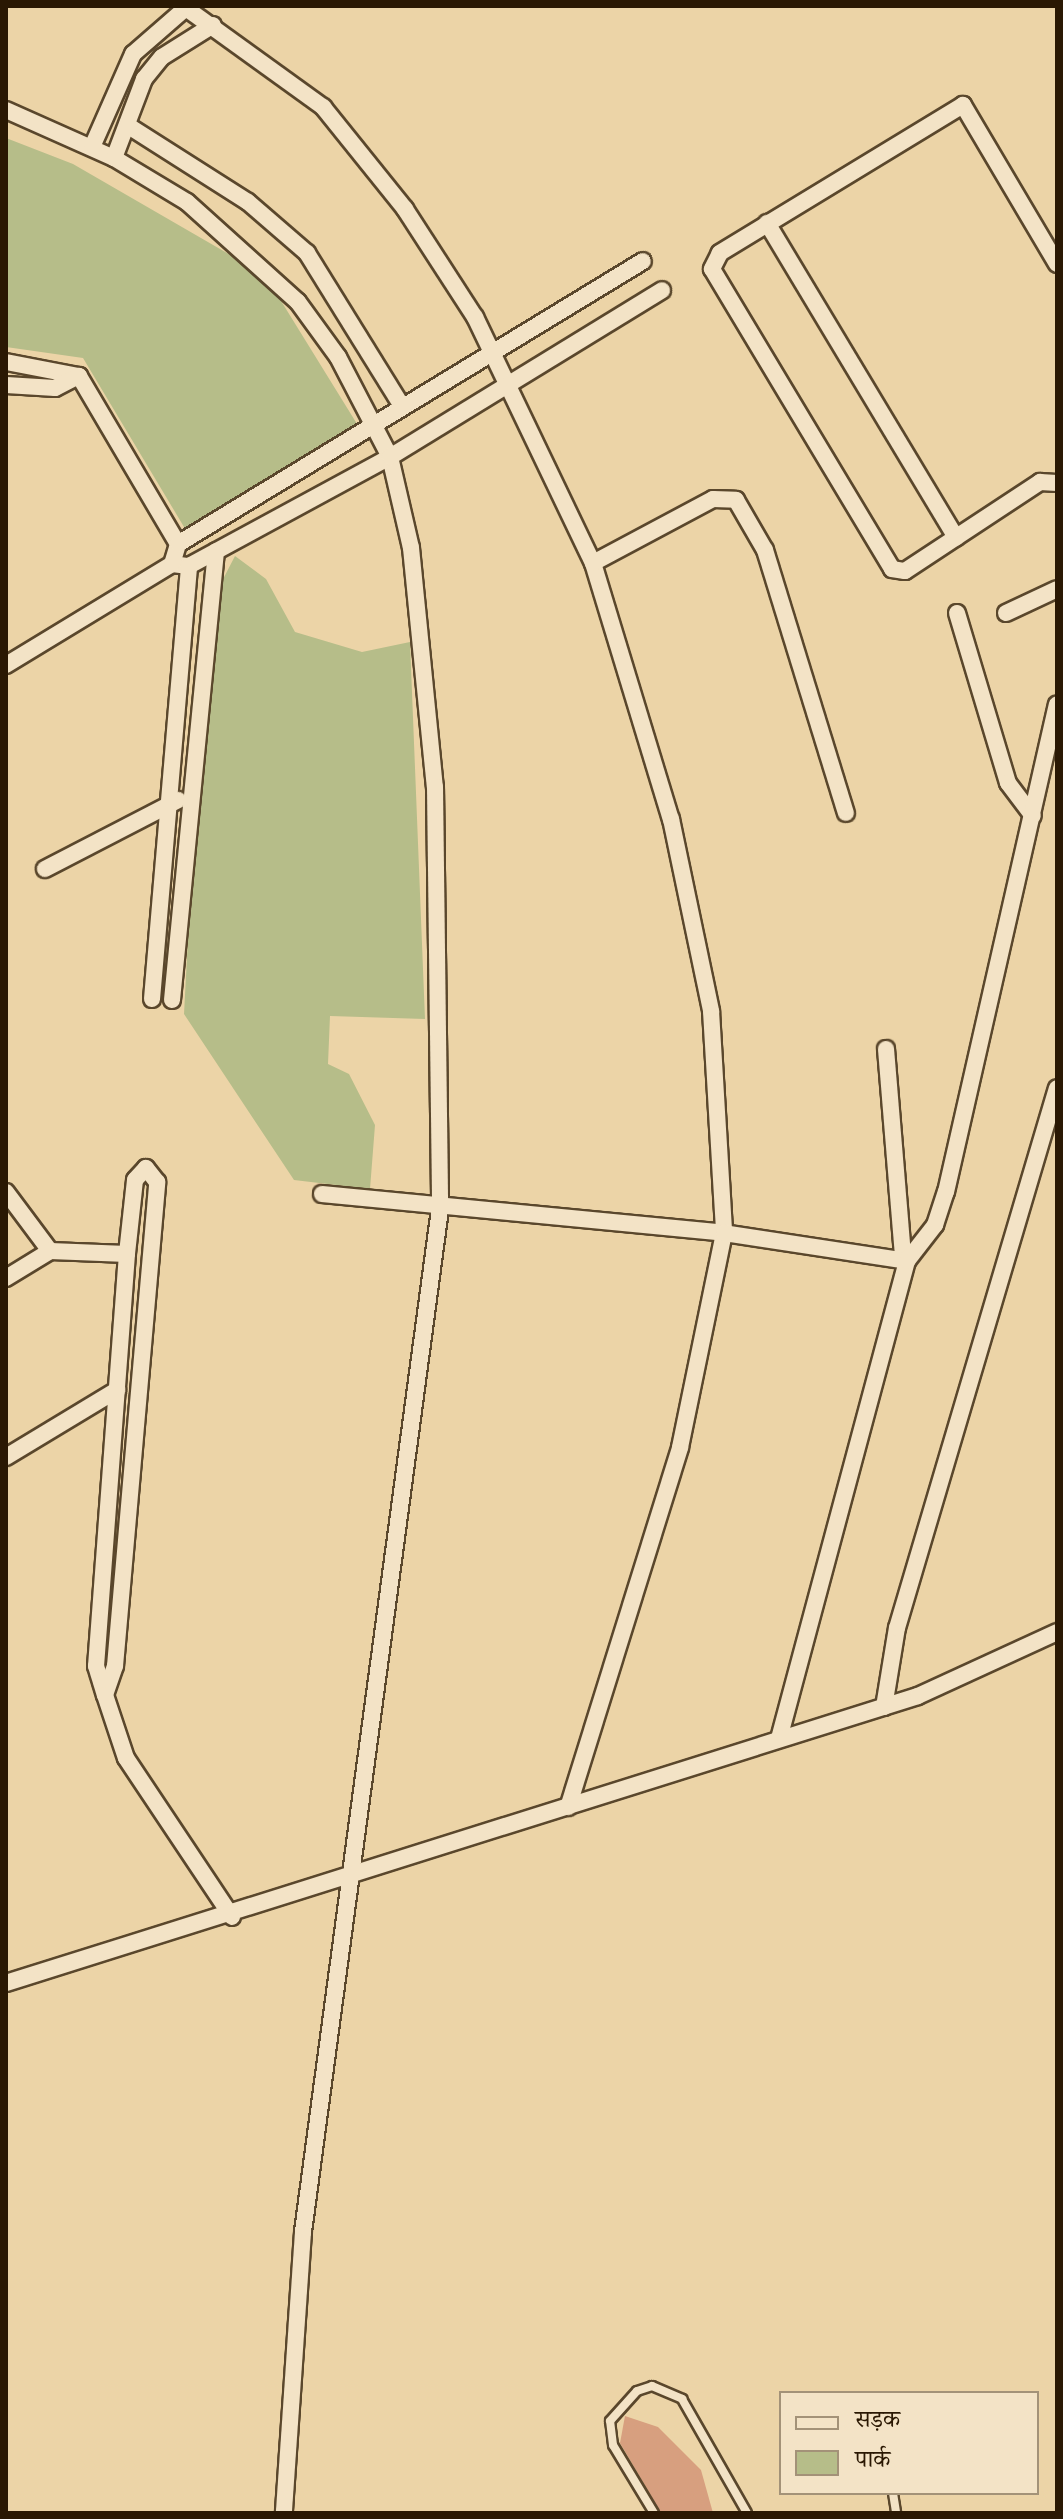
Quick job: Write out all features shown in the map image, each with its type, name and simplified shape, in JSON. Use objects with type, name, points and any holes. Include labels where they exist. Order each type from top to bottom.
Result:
[{"type":"street","points":[[92,147],[133,54],[185,7],[323,107],[405,209],[493,350],[510,384],[593,563],[671,819],[711,1011],[724,1233],[680,1448],[568,1807]]},
{"type":"street","points":[[114,158],[127,125],[162,57],[213,25]]},
{"type":"street","points":[[1057,264],[963,105],[720,253],[712,269],[892,569],[905,571],[1040,482],[1057,483]]},
{"type":"street","points":[[6,110],[114,158],[187,202],[298,302],[373,423],[390,457],[411,548],[435,787],[440,1209],[347,1882],[303,2232],[284,2513]]},
{"type":"street","points":[[127,125],[248,202],[307,253],[400,403]]},
{"type":"street","points":[[767,223],[956,538]]},
{"type":"street","points":[[178,544],[373,423],[400,403],[643,261]]},
{"type":"street","points":[[6,665],[181,565],[216,551],[390,457],[662,290]]},
{"type":"street","points":[[6,362],[79,376],[178,544],[181,565],[169,800],[152,999]]},
{"type":"street","points":[[6,385],[55,388],[79,376]]},
{"type":"street","points":[[593,563],[713,499],[736,500],[765,550],[846,813]]},
{"type":"street","points":[[172,1000],[216,551]]},
{"type":"street","points":[[1006,613],[1057,589]]},
{"type":"street","points":[[957,613],[1008,783],[1033,816]]},
{"type":"street","points":[[905,1259],[935,1225],[946,1192],[1057,704]]},
{"type":"street","points":[[45,869],[169,800],[191,800]]},
{"type":"street","points":[[779,1739],[905,1259],[886,1049]]},
{"type":"street","points":[[884,1707],[897,1628],[1057,1088]]},
{"type":"street","points":[[105,1695],[115,1666],[157,1182],[146,1168],[135,1180],[127,1254],[96,1666],[105,1695],[126,1758],[232,1917]]},
{"type":"street","points":[[6,1192],[50,1251]]},
{"type":"street","points":[[322,1194],[440,1209],[724,1233],[905,1259]]},
{"type":"street","points":[[6,1278],[50,1251],[127,1254]]},
{"type":"street","points":[[6,1457],[117,1390]]},
{"type":"street","points":[[6,1983],[347,1882],[568,1807],[884,1707],[988,1669],[1057,1632]]},
{"type":"lane","points":[[654,2513],[613,2445],[610,2421],[637,2391],[652,2386],[682,2399],[747,2513]]},
{"type":"green space","points":[[6,138],[73,164],[265,275],[362,432],[190,537],[83,358],[6,347]]},
{"type":"green space","points":[[235,556],[266,579],[295,632],[362,652],[410,642],[425,1019],[330,1016],[328,1064],[349,1074],[375,1125],[370,1189],[294,1180],[184,1014],[194,824],[220,585]]},
{"type":"building","points":[[625,2416],[658,2427],[701,2470],[713,2513],[661,2513],[620,2443]]}]
